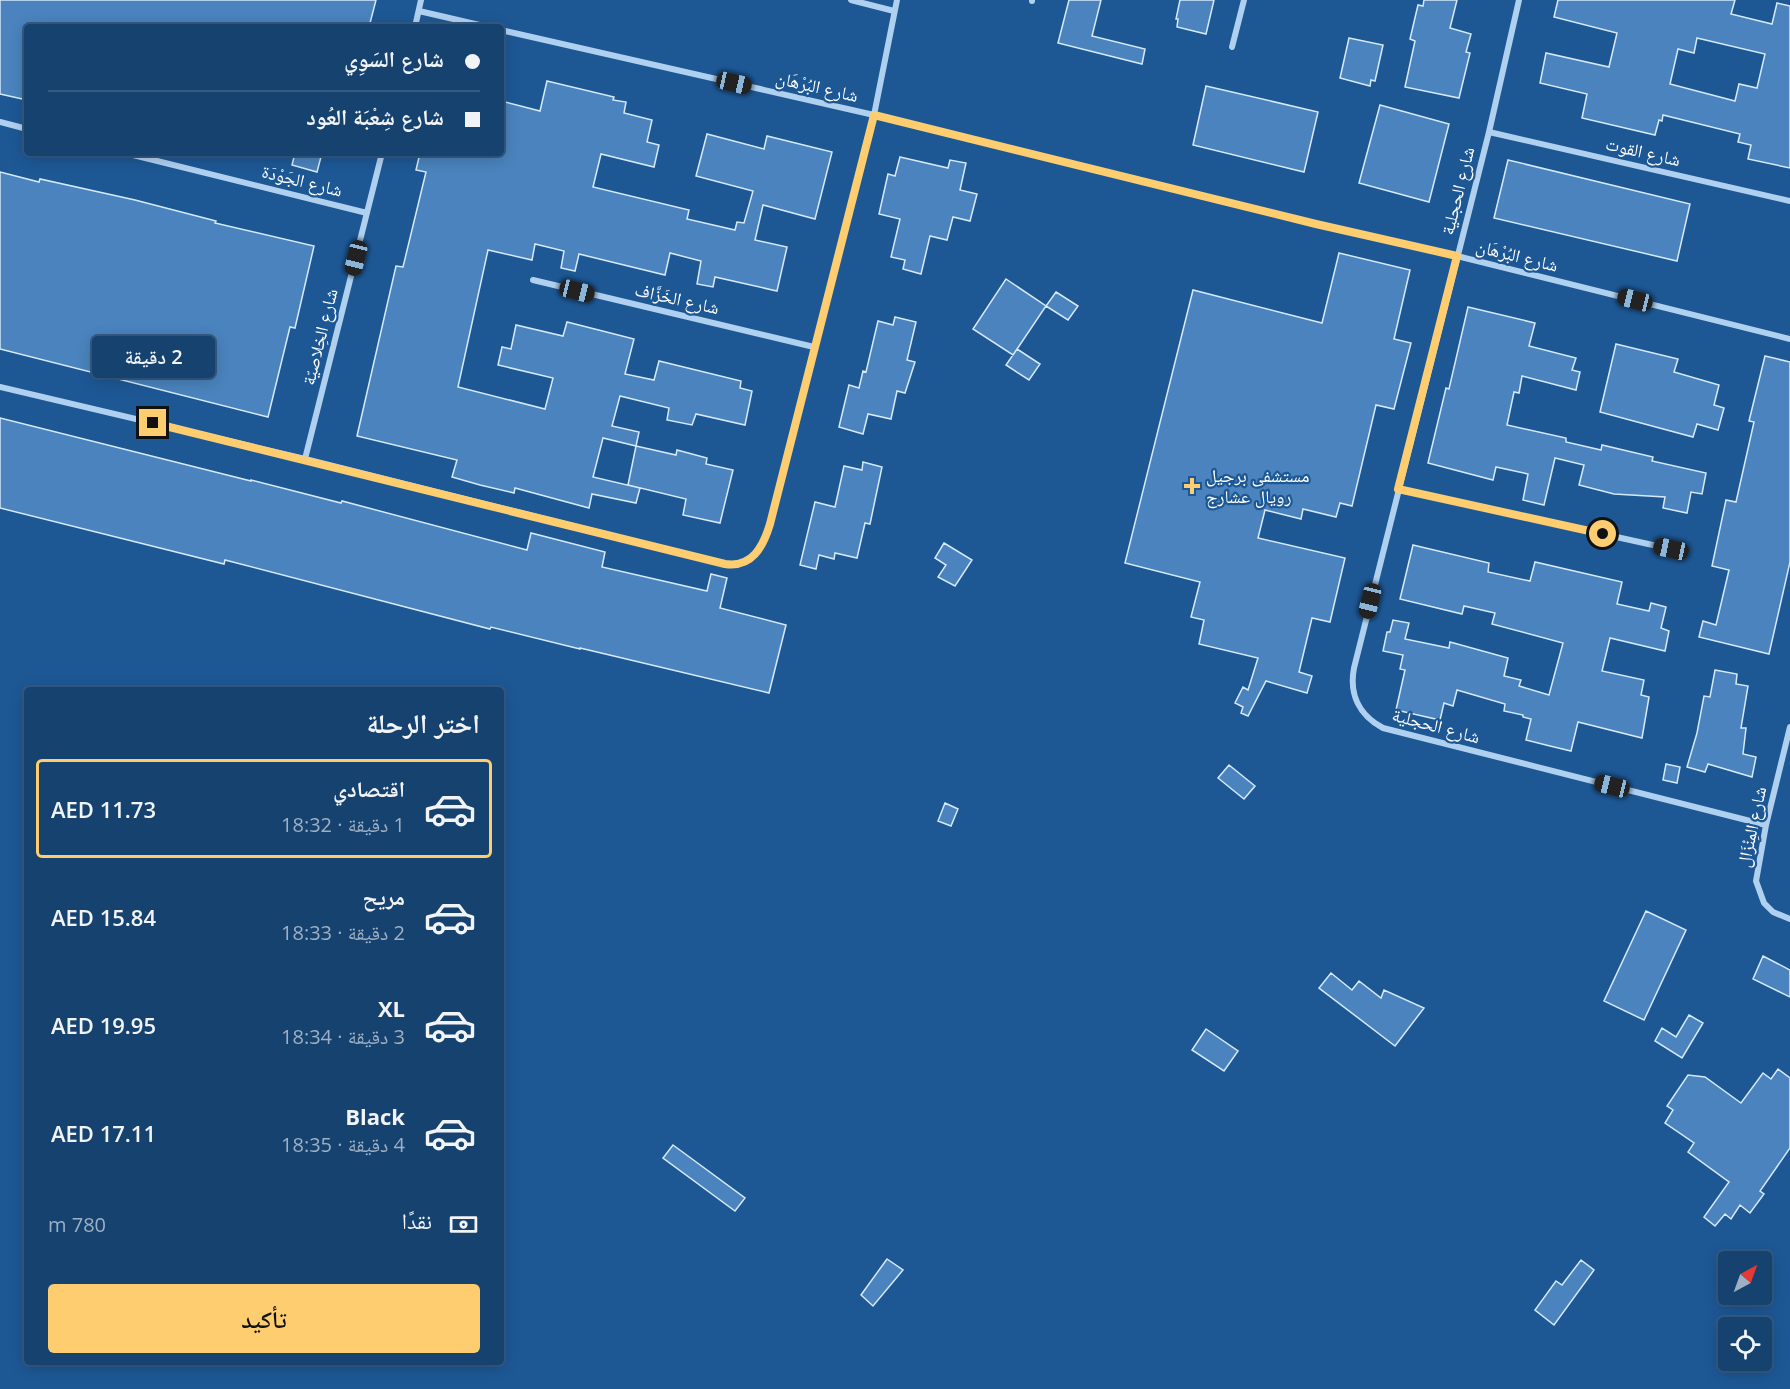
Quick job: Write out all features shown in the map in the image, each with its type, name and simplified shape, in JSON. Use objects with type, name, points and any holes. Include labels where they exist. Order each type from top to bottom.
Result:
[{"type":"street","points":[[416,24],[421,0]]},
{"type":"street","points":[[851,0],[894,11]]},
{"type":"street","points":[[0,387],[305,459],[725,564],[740,564],[754,557],[767,533],[874,115],[897,0]]},
{"type":"street","points":[[1232,47],[1244,0]]},
{"type":"street","name":"شارع الحجلية","points":[[1519,0],[1489,132],[1352,678],[1355,699],[1365,716],[1383,728],[1766,825]]},
{"type":"street","points":[[419,11],[475,24]]},
{"type":"street","name":"شارع البُرْهَان","points":[[504,31],[874,115],[1790,339]]},
{"type":"street","points":[[0,122],[24,128]]},
{"type":"street","name":"شارع القوت","points":[[1489,132],[1790,201]]},
{"type":"street","name":"شارع الجَوْدَة","points":[[137,156],[367,213]]},
{"type":"street","name":"شارع الخِلاصيّة","points":[[305,459],[381,156]]},
{"type":"street","name":"شارع الخَزَّاف","points":[[533,280],[814,347]]},
{"type":"street","points":[[1398,489],[1671,549]]},
{"type":"street","name":"شارع المِنْزَال","points":[[1790,727],[1766,825],[1756,881],[1764,903],[1773,912],[1790,919]]},
{"type":"building","points":[[0,0],[376,0],[370,24],[24,24],[24,99],[0,94]]},
{"type":"building","points":[[1069,0],[1101,0],[1092,36],[1145,49],[1142,64],[1058,43]]},
{"type":"building","points":[[1180,0],[1214,0],[1206,34],[1177,27],[1178,19],[1176,19]]},
{"type":"building","points":[[1424,0],[1457,0],[1450,28],[1471,34],[1466,52],[1470,53],[1459,98],[1405,87],[1415,41],[1410,39],[1418,5],[1423,6]]},
{"type":"building","points":[[1558,0],[1735,0],[1731,14],[1772,24],[1777,3],[1790,6],[1790,168],[1748,159],[1751,145],[1738,142],[1740,134],[1663,115],[1662,121],[1659,120],[1655,135],[1582,118],[1587,94],[1540,83],[1546,53],[1609,67],[1617,33],[1554,17]],"holes":[[[1697,38],[1765,54],[1757,88],[1739,84],[1735,101],[1670,84],[1678,49],[1694,53]]]},
{"type":"building","points":[[1349,38],[1383,45],[1375,81],[1371,80],[1370,86],[1340,78]]},
{"type":"building","points":[[547,81],[626,102],[624,113],[652,120],[647,142],[659,145],[654,167],[601,154],[593,187],[689,210],[687,219],[735,230],[737,222],[744,223],[753,191],[696,176],[707,134],[764,149],[767,136],[832,152],[815,219],[763,205],[755,240],[787,247],[777,291],[715,277],[713,287],[697,284],[701,261],[670,253],[665,275],[579,254],[575,271],[561,268],[564,251],[535,244],[532,260],[488,250],[458,387],[545,409],[553,378],[498,365],[502,347],[511,349],[516,325],[563,336],[567,322],[634,339],[625,374],[654,380],[659,361],[741,381],[740,388],[752,391],[745,425],[696,414],[692,425],[667,420],[669,408],[620,396],[612,426],[639,432],[636,446],[603,438],[593,477],[640,488],[636,503],[592,494],[589,508],[515,488],[514,493],[480,485],[452,477],[457,460],[357,436],[396,266],[403,267],[426,172],[416,170],[419,156],[504,156],[504,102],[540,111]]},
{"type":"building","points":[[1206,86],[1318,112],[1304,172],[1193,145]]},
{"type":"building","points":[[1380,105],[1449,124],[1429,202],[1359,183]]},
{"type":"building","points":[[294,156],[321,156],[317,172],[292,165]]},
{"type":"building","points":[[900,157],[948,168],[950,160],[966,163],[960,190],[977,194],[970,221],[953,217],[947,240],[930,236],[921,274],[903,269],[905,260],[891,257],[900,219],[879,214],[888,174],[895,176]]},
{"type":"building","points":[[1508,160],[1690,204],[1677,261],[1494,218]]},
{"type":"building","points":[[0,172],[39,182],[40,179],[135,200],[216,221],[215,223],[314,246],[295,328],[290,327],[268,417],[0,349]]},
{"type":"building","points":[[1339,253],[1410,270],[1394,339],[1411,343],[1394,409],[1376,405],[1352,506],[1340,503],[1336,517],[1303,509],[1301,519],[1265,510],[1258,538],[1345,558],[1330,622],[1312,618],[1299,672],[1312,676],[1307,693],[1266,681],[1248,716],[1241,713],[1243,707],[1235,703],[1243,687],[1248,690],[1258,658],[1199,644],[1204,620],[1191,617],[1200,582],[1125,563],[1193,290],[1322,323]]},
{"type":"building","points":[[1006,279],[1046,306],[1013,355],[973,329]]},
{"type":"building","points":[[1056,292],[1078,306],[1068,320],[1046,306]]},
{"type":"building","points":[[1468,307],[1535,323],[1529,346],[1576,358],[1572,370],[1580,372],[1576,390],[1522,376],[1519,393],[1514,392],[1507,425],[1566,438],[1566,442],[1601,450],[1602,445],[1653,457],[1652,461],[1706,473],[1702,494],[1691,492],[1687,513],[1663,508],[1665,497],[1614,494],[1579,485],[1584,465],[1555,458],[1544,505],[1523,500],[1528,474],[1496,467],[1493,480],[1428,463],[1446,388],[1449,389]]},
{"type":"building","points":[[895,317],[916,322],[907,360],[915,362],[905,393],[897,391],[891,419],[868,414],[863,434],[839,427],[849,385],[859,388],[863,371],[866,372],[878,321],[893,325]]},
{"type":"building","points":[[1616,344],[1678,359],[1674,372],[1719,385],[1714,405],[1724,408],[1718,430],[1697,424],[1693,437],[1600,412]]},
{"type":"building","points":[[1017,349],[1040,364],[1029,380],[1006,365]]},
{"type":"building","points":[[1765,356],[1790,362],[1790,562],[1769,654],[1699,637],[1703,621],[1716,625],[1729,570],[1712,566],[1726,500],[1736,502],[1754,422],[1749,421]]},
{"type":"building","points":[[0,418],[341,503],[342,501],[527,550],[531,533],[605,552],[602,567],[707,591],[711,574],[727,578],[720,608],[786,625],[769,693],[491,627],[490,629],[225,560],[224,564],[0,508]]},
{"type":"building","points":[[636,446],[676,455],[677,450],[707,458],[706,464],[733,470],[720,523],[683,515],[686,499],[628,485]]},
{"type":"building","points":[[863,462],[882,467],[870,524],[865,523],[857,558],[835,553],[834,559],[819,555],[816,569],[800,565],[815,502],[835,507],[844,466],[862,470]]},
{"type":"building","points":[[944,543],[972,560],[955,586],[938,577],[946,565],[935,558]]},
{"type":"building","points":[[1413,545],[1489,563],[1488,572],[1530,581],[1535,562],[1622,582],[1617,604],[1649,611],[1651,603],[1666,607],[1661,628],[1669,631],[1665,651],[1610,638],[1602,671],[1644,680],[1641,695],[1649,697],[1642,738],[1578,722],[1571,751],[1526,740],[1531,719],[1504,711],[1505,704],[1457,690],[1453,706],[1444,703],[1440,720],[1396,710],[1405,670],[1400,669],[1403,655],[1383,651],[1387,632],[1390,632],[1393,620],[1409,623],[1405,639],[1449,648],[1450,642],[1508,658],[1504,676],[1521,680],[1519,686],[1549,695],[1563,643],[1492,624],[1495,613],[1464,606],[1462,614],[1400,599]]},
{"type":"building","points":[[1715,670],[1737,674],[1736,684],[1748,686],[1741,728],[1746,728],[1743,754],[1756,757],[1752,777],[1708,764],[1705,772],[1687,767],[1697,733],[1704,696],[1710,697]]},
{"type":"building","points":[[1666,764],[1680,767],[1677,783],[1663,780]]},
{"type":"building","points":[[1229,765],[1255,786],[1244,799],[1218,778]]},
{"type":"building","points":[[945,803],[958,809],[951,826],[938,821]]},
{"type":"building","points":[[1646,911],[1686,930],[1644,1020],[1604,1001]]},
{"type":"building","points":[[1763,956],[1790,970],[1790,997],[1753,979]]},
{"type":"building","points":[[1331,973],[1352,990],[1359,981],[1381,998],[1384,990],[1424,1008],[1395,1046],[1319,988]]},
{"type":"building","points":[[1689,1015],[1703,1023],[1682,1058],[1655,1041],[1662,1028],[1676,1037]]},
{"type":"building","points":[[1206,1029],[1238,1051],[1224,1071],[1192,1050]]},
{"type":"building","points":[[1778,1069],[1790,1078],[1790,1148],[1760,1191],[1764,1194],[1750,1213],[1740,1205],[1731,1219],[1725,1214],[1715,1226],[1704,1217],[1729,1182],[1688,1152],[1694,1143],[1665,1123],[1673,1110],[1667,1106],[1688,1075],[1705,1077],[1741,1103],[1763,1073],[1771,1079]]},
{"type":"building","points":[[673,1145],[745,1198],[735,1211],[663,1158]]},
{"type":"building","points":[[887,1259],[903,1270],[873,1306],[861,1295]]},
{"type":"building","points":[[1581,1260],[1594,1270],[1554,1325],[1535,1310],[1556,1281],[1562,1285]]},
{"type":"place","name":"مستشفى برجيل رويال عشارج","points":[[1192,486]]},
{"type":"route","points":[[153,423],[725,564],[747,562],[754,557],[762,545],[770,524],[874,115],[1047,159],[1457,256],[1398,489],[1603,534]]}]
